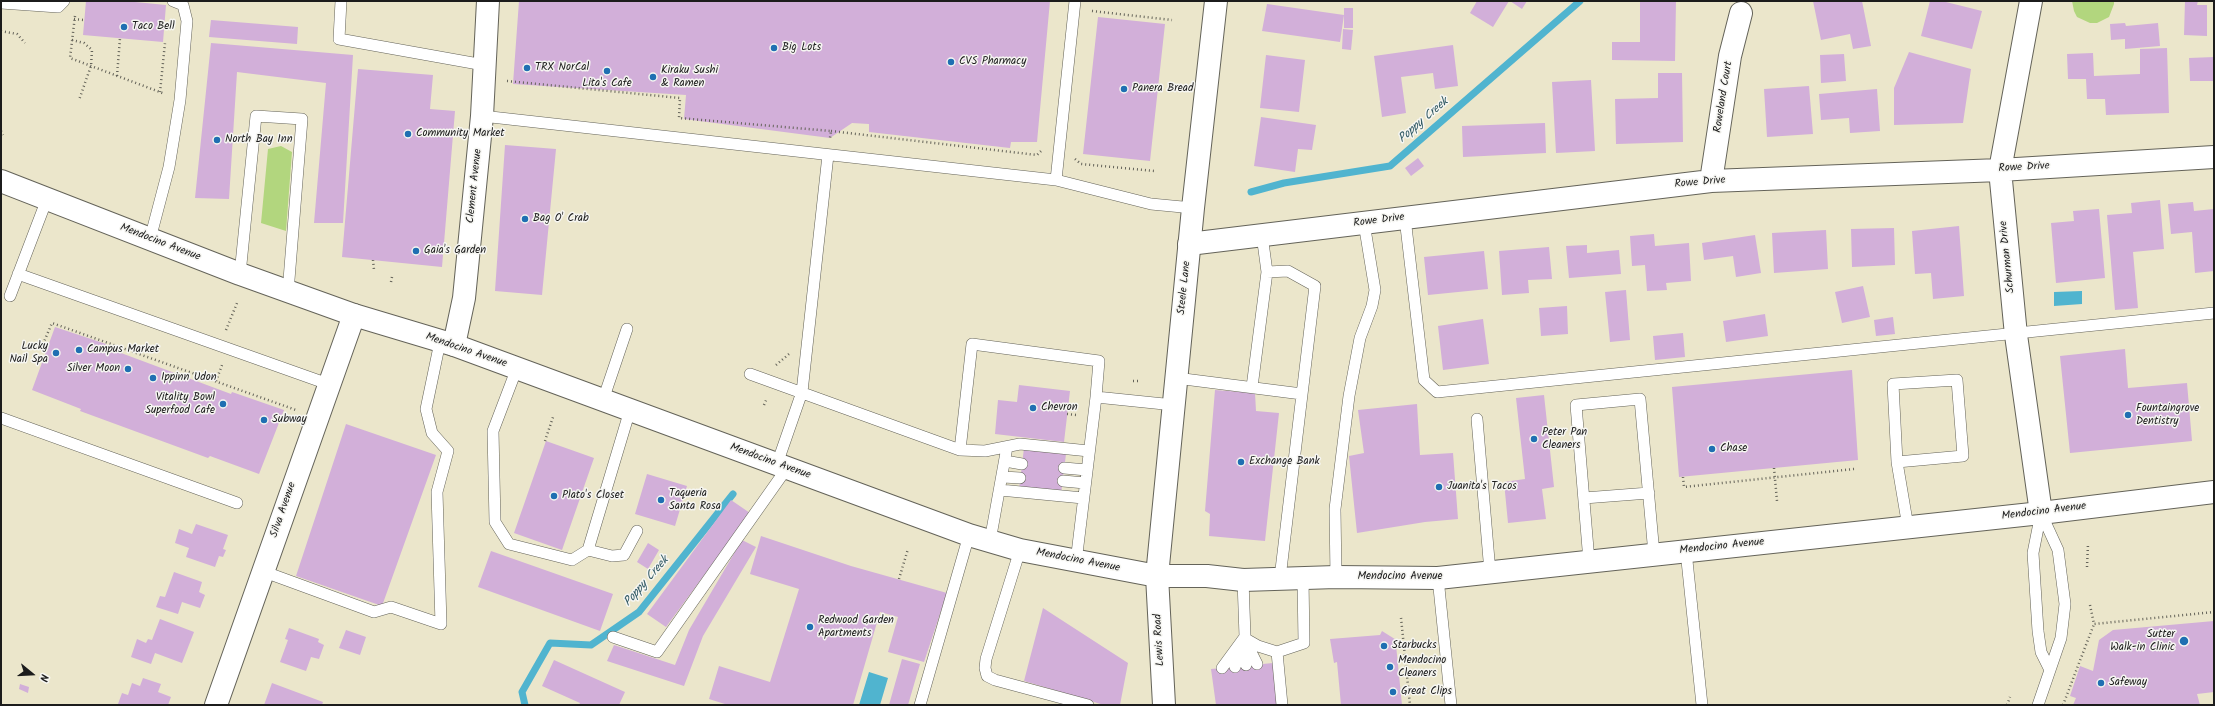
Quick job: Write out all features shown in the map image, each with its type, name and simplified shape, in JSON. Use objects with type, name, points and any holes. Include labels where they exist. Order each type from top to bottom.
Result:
[{"type":"main road","name":"Clement Avenue","points":[[447,344],[464,298],[482,116],[488,1]]},
{"type":"main road","name":"Steele Lane","points":[[1157,576],[1189,244],[1216,1]]},
{"type":"main road","name":"Schurman Drive","points":[[2031,1],[2000,170],[2016,335],[2041,513]]},
{"type":"main road","name":"Roweland Court","points":[[1711,181],[1730,56],[1741,13]]},
{"type":"main road","name":"Rowe Drive","points":[[1189,244],[1711,181],[2000,170],[2214,157]]},
{"type":"main road","name":"Mendocino Avenue","points":[[1,181],[288,292],[517,368],[969,535],[1020,550],[1076,562],[1157,576],[1207,576],[1243,580],[1336,577],[1438,578],[2041,513],[2214,492]]},
{"type":"main road","name":"Silva Avenue","points":[[216,705],[328,384],[354,315]]},
{"type":"main road","name":"Lewis Road","points":[[1157,576],[1164,705]]},
{"type":"lane","points":[[150,239],[169,167],[180,100],[187,20],[183,5],[173,1]]},
{"type":"lane","points":[[342,1],[339,39],[484,66]]},
{"type":"lane","points":[[1056,180],[1075,1]]},
{"type":"lane","points":[[1,3],[61,4]]},
{"type":"lane","points":[[240,274],[256,116],[302,118],[288,292]]},
{"type":"lane","points":[[482,116],[1056,180],[1151,204],[1193,208]]},
{"type":"lane","points":[[613,637],[658,652],[782,466],[802,392],[828,155]]},
{"type":"lane","points":[[10,296],[47,199]]},
{"type":"lane","points":[[1405,218],[1424,380],[1437,392],[2016,335],[2214,313]]},
{"type":"lane","points":[[1336,577],[1335,509],[1349,396],[1360,338],[1372,306],[1375,290],[1364,223]]},
{"type":"lane","points":[[1252,387],[1267,272],[1262,235]]},
{"type":"lane","points":[[1267,272],[1288,271],[1315,286],[1280,578]]},
{"type":"lane","points":[[18,274],[328,384]]},
{"type":"lane","points":[[603,400],[628,329]]},
{"type":"lane","points":[[262,571],[374,612],[391,607],[441,624],[436,492],[448,451],[432,433],[426,409],[447,344]]},
{"type":"lane","points":[[960,450],[972,344],[1099,361],[1076,562]]},
{"type":"lane","points":[[517,368],[493,431],[495,522],[509,544],[572,560],[588,550],[630,410]]},
{"type":"lane","points":[[750,374],[960,450],[985,451],[1020,444],[1089,451]]},
{"type":"lane","points":[[1176,378],[1302,394]]},
{"type":"lane","points":[[1897,462],[1963,456],[1957,380],[1893,384],[1897,462],[1908,527]]},
{"type":"lane","points":[[1096,397],[1174,405]]},
{"type":"lane","points":[[1589,562],[1576,405],[1640,399],[1654,554]]},
{"type":"lane","points":[[1,418],[237,503]]},
{"type":"lane","points":[[1477,419],[1490,572]]},
{"type":"lane","points":[[990,541],[1003,477],[1007,447]]},
{"type":"lane","points":[[1005,462],[1022,464]]},
{"type":"lane","points":[[1064,468],[1087,470]]},
{"type":"lane","points":[[1003,477],[1020,478]]},
{"type":"lane","points":[[1063,481],[1085,483]]},
{"type":"lane","points":[[1000,490],[1083,498]]},
{"type":"lane","points":[[1584,498],[1648,493]]},
{"type":"lane","points":[[2041,513],[2033,553],[2038,631],[2041,652],[2050,670]]},
{"type":"lane","points":[[2038,705],[2062,638],[2065,604],[2058,550],[2041,513]]},
{"type":"lane","points":[[588,550],[612,556],[624,554],[637,531]]},
{"type":"lane","points":[[920,705],[969,535]]},
{"type":"lane","points":[[1020,550],[986,659],[985,668],[987,676],[995,680],[1088,705]]},
{"type":"lane","points":[[1686,551],[1702,705]]},
{"type":"lane","points":[[1438,578],[1451,705]]},
{"type":"lane","points":[[1244,638],[1258,646],[1277,652],[1304,643],[1303,579]]},
{"type":"lane","points":[[1243,580],[1246,665],[1244,638]]},
{"type":"lane","points":[[1222,668],[1244,638]]},
{"type":"lane","points":[[1277,652],[1282,705]]},
{"type":"path","points":[[1092,11],[1172,20]]},
{"type":"path","points":[[75,13],[70,58],[180,100]]},
{"type":"path","points":[[74,19],[84,20]]},
{"type":"path","points":[[1,31],[17,34],[25,43]]},
{"type":"path","points":[[117,76],[120,38]]},
{"type":"path","points":[[72,40],[89,45],[92,50],[91,66],[80,100]]},
{"type":"path","points":[[160,92],[165,43]]},
{"type":"path","points":[[507,81],[680,98],[679,118],[831,131],[1038,155],[1043,149]]},
{"type":"path","points":[[1,131],[3,135]]},
{"type":"path","points":[[830,138],[831,131]]},
{"type":"path","points":[[1075,159],[1081,164],[1155,171]]},
{"type":"path","points":[[373,260],[374,270]]},
{"type":"path","points":[[391,282],[392,277]]},
{"type":"path","points":[[224,334],[236,303]]},
{"type":"path","points":[[43,344],[52,322],[297,411]]},
{"type":"path","points":[[216,382],[223,363]]},
{"type":"path","points":[[1133,381],[1139,381]]},
{"type":"path","points":[[545,441],[553,417]]},
{"type":"path","points":[[1774,468],[1777,501]]},
{"type":"path","points":[[1683,477],[1684,487],[1854,469]]},
{"type":"path","points":[[2086,567],[2088,544]]},
{"type":"path","points":[[899,579],[908,549]]},
{"type":"path","points":[[2063,705],[2094,624],[2090,604]]},
{"type":"path","points":[[2094,624],[2214,612]]},
{"type":"path","points":[[1401,618],[1410,705]]},
{"type":"path","points":[[2007,705],[2010,697]]},
{"type":"green space","points":[[2072,1],[2114,1],[2114,4],[2109,17],[2097,23],[2090,23],[2077,17]]},
{"type":"green space","points":[[281,146],[292,152],[286,231],[261,223],[268,149]]},
{"type":"water","points":[[2082,291],[2082,304],[2054,306],[2054,292]]},
{"type":"water","points":[[869,672],[888,678],[880,705],[859,705]]},
{"type":"building","name":"Taco Bell","points":[[86,1],[125,1],[166,5],[163,42],[83,35]]},
{"type":"building","points":[[519,1],[1050,1],[1037,142],[1011,142],[1010,148],[869,132],[869,124],[852,123],[830,138],[684,119],[686,95],[513,84]]},
{"type":"building","points":[[1477,1],[1509,1],[1493,27],[1470,13]]},
{"type":"building","points":[[1510,1],[1527,1],[1522,9]]},
{"type":"building","points":[[1640,1],[1676,1],[1675,61],[1612,60],[1612,42],[1640,42]]},
{"type":"building","points":[[1813,1],[1862,1],[1871,46],[1853,49],[1850,34],[1821,40]]},
{"type":"building","points":[[1930,1],[1942,1],[1982,11],[1972,49],[1921,36]]},
{"type":"building","points":[[2185,1],[2198,1],[2197,5],[2207,5],[2207,36],[2184,35]]},
{"type":"building","points":[[1267,4],[1344,15],[1340,42],[1262,31]]},
{"type":"building","points":[[1344,8],[1353,8],[1353,28],[1344,28]]},
{"type":"building","name":"Panera Bread","points":[[1098,17],[1165,24],[1150,161],[1083,154]]},
{"type":"building","points":[[211,20],[298,27],[297,44],[209,37]]},
{"type":"building","points":[[2125,23],[2126,26],[2158,23],[2160,46],[2125,49],[2125,39],[2111,40],[2110,24]]},
{"type":"building","points":[[1343,29],[1353,30],[1351,50],[1342,49]]},
{"type":"building","name":"North Bay Inn","points":[[211,43],[353,55],[343,223],[314,223],[326,83],[237,72],[229,199],[195,198]]},
{"type":"building","points":[[1453,45],[1458,86],[1435,89],[1433,73],[1401,77],[1406,113],[1382,117],[1374,56]]},
{"type":"building","points":[[2167,48],[2169,113],[2106,115],[2105,99],[2087,99],[2086,79],[2068,79],[2067,54],[2093,53],[2094,76],[2140,74],[2140,49]]},
{"type":"building","points":[[1909,52],[1971,69],[1963,123],[1894,125],[1894,88]]},
{"type":"building","points":[[1844,54],[1846,81],[1821,83],[1820,55]]},
{"type":"building","points":[[1266,55],[1305,60],[1299,112],[1260,108]]},
{"type":"building","points":[[2214,57],[2214,83],[2213,81],[2190,81],[2189,58]]},
{"type":"building","points":[[358,69],[433,75],[430,109],[455,111],[442,267],[342,257]]},
{"type":"building","points":[[1658,73],[1682,73],[1683,142],[1616,144],[1615,99],[1658,98]]},
{"type":"building","points":[[1591,80],[1595,151],[1556,153],[1552,82]]},
{"type":"building","points":[[1809,86],[1813,134],[1767,137],[1764,89]]},
{"type":"building","points":[[1877,89],[1880,131],[1850,133],[1849,118],[1821,120],[1819,94]]},
{"type":"building","points":[[1261,117],[1316,125],[1312,150],[1298,149],[1295,172],[1254,166]]},
{"type":"building","points":[[1545,123],[1546,153],[1463,157],[1462,126]]},
{"type":"building","points":[[505,145],[556,149],[542,295],[495,291]]},
{"type":"building","points":[[1418,158],[1424,166],[1411,176],[1405,168]]},
{"type":"building","points":[[2160,200],[2164,249],[2133,252],[2138,308],[2115,310],[2107,215],[2132,213],[2131,203]]},
{"type":"building","points":[[2193,202],[2194,211],[2214,209],[2214,271],[2195,273],[2192,232],[2171,234],[2168,204]]},
{"type":"building","points":[[2099,209],[2105,278],[2056,283],[2051,223],[2074,221],[2073,211]]},
{"type":"building","points":[[1959,226],[1964,296],[1933,299],[1931,273],[1915,274],[1912,231]]},
{"type":"building","points":[[1894,228],[1895,265],[1852,267],[1851,229]]},
{"type":"building","points":[[1826,230],[1828,269],[1774,273],[1772,233]]},
{"type":"building","points":[[1654,234],[1655,246],[1689,243],[1691,281],[1666,283],[1667,290],[1647,291],[1645,265],[1632,266],[1630,236]]},
{"type":"building","points":[[1755,235],[1761,273],[1736,277],[1733,256],[1704,260],[1702,243]]},
{"type":"building","points":[[1587,245],[1587,253],[1619,250],[1621,274],[1569,278],[1566,246]]},
{"type":"building","points":[[1549,247],[1552,279],[1528,280],[1529,293],[1502,295],[1499,251]]},
{"type":"building","points":[[1484,251],[1488,289],[1428,295],[1424,257]]},
{"type":"building","points":[[1863,286],[1870,317],[1842,323],[1835,292]]},
{"type":"building","points":[[1626,290],[1630,340],[1610,342],[1605,292]]},
{"type":"building","points":[[1567,306],[1568,334],[1541,336],[1539,308]]},
{"type":"building","points":[[1765,314],[1768,336],[1726,342],[1723,321]]},
{"type":"building","points":[[1893,317],[1895,334],[1876,336],[1874,320]]},
{"type":"building","points":[[1483,319],[1489,364],[1443,370],[1438,326]]},
{"type":"building","points":[[55,327],[106,344],[105,347],[231,394],[232,392],[284,410],[259,474],[210,456],[208,458],[80,411],[81,409],[32,390]]},
{"type":"building","points":[[1683,333],[1685,357],[1655,360],[1653,336]]},
{"type":"building","name":"Fountaingrove Dentistry","points":[[2125,349],[2128,388],[2187,383],[2192,441],[2070,453],[2060,356]]},
{"type":"building","points":[[1852,370],[1858,460],[1679,477],[1672,387]]},
{"type":"building","name":"Chevron","points":[[1019,385],[1070,391],[1064,442],[995,434],[998,400],[1017,402]]},
{"type":"building","name":"Exchange Bank","points":[[1215,390],[1255,393],[1256,411],[1279,413],[1265,541],[1209,536],[1210,514],[1205,511]]},
{"type":"building","name":"Peter Pan Cleaners","points":[[1544,395],[1554,487],[1542,489],[1546,519],[1508,523],[1504,482],[1525,479],[1516,398]]},
{"type":"building","points":[[1417,404],[1420,455],[1453,453],[1458,519],[1425,522],[1357,533],[1349,456],[1364,453],[1358,410]]},
{"type":"building","points":[[346,424],[436,455],[382,606],[296,576]]},
{"type":"building","name":"Plato's Closet","points":[[546,441],[594,458],[562,550],[514,533]]},
{"type":"building","points":[[1024,448],[1066,454],[1061,494],[1019,489]]},
{"type":"building","name":"Taqueria Santa Rosa","points":[[647,474],[687,486],[675,526],[635,514]]},
{"type":"building","points":[[731,500],[750,513],[666,627],[647,614]]},
{"type":"building","points":[[196,524],[228,535],[223,549],[226,550],[223,557],[219,556],[215,567],[186,557],[189,548],[175,543],[179,529],[192,534]]},
{"type":"building","points":[[761,536],[851,566],[947,593],[924,662],[888,652],[898,617],[880,612],[853,705],[728,705],[709,699],[719,666],[770,682],[799,589],[750,574]]},
{"type":"building","points":[[742,540],[756,547],[703,636],[684,686],[607,661],[614,645],[675,665],[689,630]]},
{"type":"building","points":[[648,543],[659,550],[648,569],[637,562]]},
{"type":"building","points":[[491,551],[613,594],[600,631],[478,587]]},
{"type":"building","points":[[174,572],[202,582],[199,592],[205,595],[200,608],[182,602],[178,614],[156,607],[160,596],[165,597]]},
{"type":"building","points":[[1043,608],[1128,663],[1120,705],[1104,705],[1024,681]]},
{"type":"building","points":[[160,619],[194,632],[182,663],[155,653],[151,664],[131,657],[137,639],[146,643],[148,639],[152,640]]},
{"type":"building","points":[[2214,621],[2214,692],[2197,694],[2200,705],[2073,705],[2076,698],[2070,696],[2080,666],[2093,671],[2099,640],[2113,630]]},
{"type":"building","points":[[289,628],[319,639],[318,642],[324,645],[319,659],[311,657],[306,671],[280,662],[288,640],[285,639]]},
{"type":"building","points":[[346,630],[366,637],[360,655],[339,648]]},
{"type":"building","points":[[1382,631],[1398,641],[1396,645],[1402,705],[1341,705],[1337,662],[1334,663],[1330,639],[1380,635]]},
{"type":"building","points":[[902,659],[920,664],[908,705],[889,705]]},
{"type":"building","points":[[554,660],[625,692],[619,705],[579,705],[580,703],[542,686]]},
{"type":"building","points":[[1273,663],[1278,705],[1216,705],[1211,669]]},
{"type":"building","points":[[143,678],[161,684],[158,692],[171,697],[168,705],[118,704],[122,693],[128,695],[132,683],[140,686]]},
{"type":"building","points":[[272,683],[323,702],[322,705],[264,705]]},
{"type":"building","points":[[20,684],[29,687],[28,693],[19,689]]},
{"type":"waterway","name":"Poppy Creek","points":[[1251,192],[1284,183],[1390,166],[1580,1]]},
{"type":"waterway","name":"Poppy Creek","points":[[525,705],[522,692],[550,643],[591,645],[639,612],[733,494]]},
{"type":"place","name":"Taco Bell","points":[[124,27]]},
{"type":"place","name":"Big Lots","points":[[774,48]]},
{"type":"place","name":"CVS Pharmacy","points":[[951,62]]},
{"type":"place","name":"TRX NorCal","points":[[527,68]]},
{"type":"place","name":"Lita's Cafe","points":[[607,71]]},
{"type":"place","name":"Kiraku Sushi & Ramen","points":[[653,77]]},
{"type":"place","name":"Panera Bread","points":[[1124,89]]},
{"type":"place","name":"Community Market","points":[[408,134]]},
{"type":"place","name":"North Bay Inn","points":[[217,140]]},
{"type":"place","name":"Bag O' Crab","points":[[525,219]]},
{"type":"place","name":"Gaia's Garden","points":[[416,251]]},
{"type":"place","name":"Campus Market","points":[[79,350]]},
{"type":"place","name":"Lucky Nail Spa","points":[[56,353]]},
{"type":"place","name":"Silver Moon","points":[[128,369]]},
{"type":"place","name":"Ippinn Udon","points":[[153,378]]},
{"type":"place","name":"Vitality Bowl Superfood Cafe","points":[[223,404]]},
{"type":"place","name":"Chevron","points":[[1033,408]]},
{"type":"place","name":"Fountaingrove Dentistry","points":[[2128,415]]},
{"type":"place","name":"Subway","points":[[264,420]]},
{"type":"place","name":"Peter Pan Cleaners","points":[[1534,439]]},
{"type":"place","name":"Chase","points":[[1712,449]]},
{"type":"place","name":"Exchange Bank","points":[[1241,462]]},
{"type":"place","name":"Juanita's Tacos","points":[[1439,487]]},
{"type":"place","name":"Plato's Closet","points":[[554,496]]},
{"type":"place","name":"Taqueria Santa Rosa","points":[[661,500]]},
{"type":"place","name":"Redwood Garden Apartments","points":[[810,627]]},
{"type":"place","name":"Sutter Walk-in Clinic","points":[[2184,641]]},
{"type":"place","name":"Starbucks","points":[[1384,646]]},
{"type":"place","name":"Mendocino Cleaners","points":[[1390,667]]},
{"type":"place","name":"Safeway","points":[[2101,683]]},
{"type":"place","name":"Great Clips","points":[[1393,692]]}]
